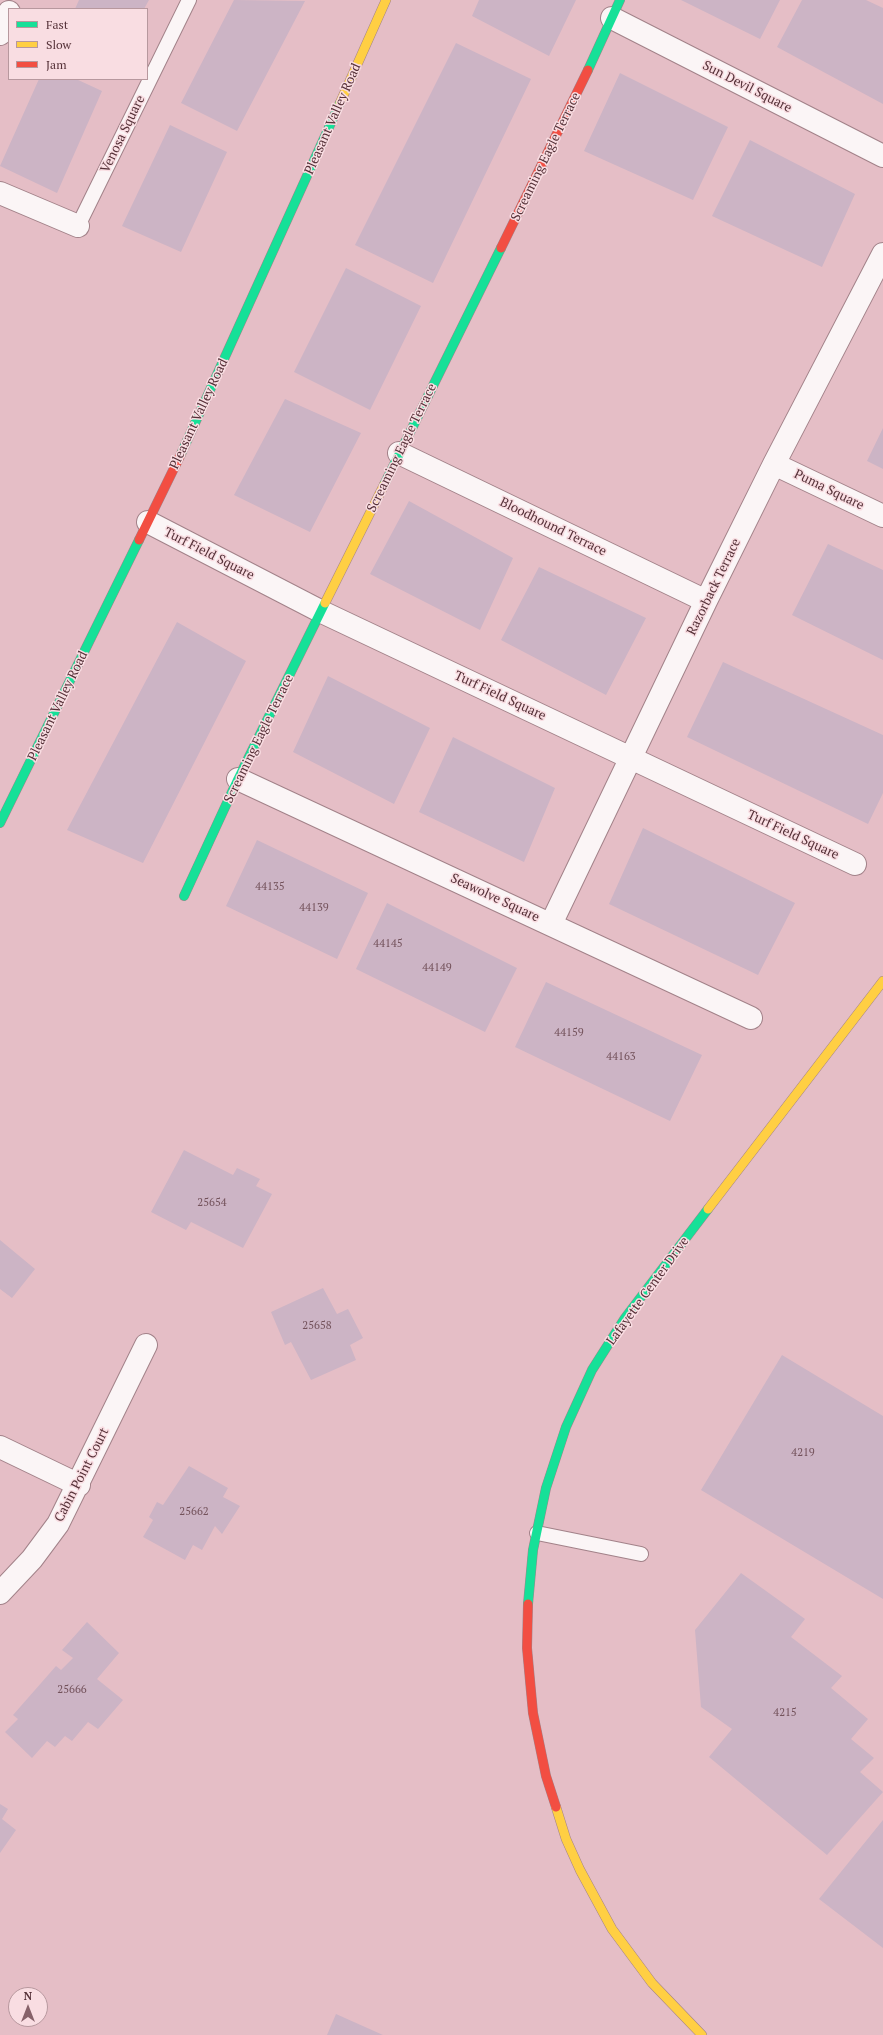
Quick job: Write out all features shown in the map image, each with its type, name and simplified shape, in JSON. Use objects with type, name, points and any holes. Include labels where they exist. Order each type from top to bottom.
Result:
[{"type":"street","name":"Pleasant Valley Road","points":[[0,823],[195,424],[386,0]]},
{"type":"street","name":"Sun Devil Square","points":[[616,9],[883,156]]},
{"type":"street","name":"Screaming Eagle Terrace","points":[[184,896],[238,779],[322,612],[575,98],[616,9]]},
{"type":"street","points":[[0,34],[8,14]]},
{"type":"street","points":[[0,192],[78,226]]},
{"type":"street","name":"Razorback Terrace","points":[[551,924],[632,759],[706,601],[774,464],[883,254]]},
{"type":"street","name":"Bloodhound Terrace","points":[[400,453],[706,601]]},
{"type":"street","name":"Puma Square","points":[[774,464],[883,516]]},
{"type":"street","name":"Turf Field Square","points":[[148,522],[322,612],[855,864]]},
{"type":"street","name":"Seawolve Square","points":[[238,779],[751,1018]]},
{"type":"street","name":"Lafayette Center Drive","points":[[702,2035],[652,1983],[612,1929],[580,1870],[562,1825],[546,1776],[533,1713],[527,1648],[533,1550],[536,1532],[546,1488],[566,1428],[592,1370],[625,1318],[883,981]]},
{"type":"street","name":"Cabin Point Court","points":[[0,1593],[32,1559],[58,1524],[79,1485],[146,1345]]},
{"type":"street","points":[[0,1447],[79,1485]]},
{"type":"lane","name":"Venosa Square","points":[[78,226],[189,0]]},
{"type":"lane","points":[[536,1532],[641,1554]]},
{"type":"building","points":[[79,0],[149,0],[145,8],[75,8]]},
{"type":"building","points":[[234,0],[305,1],[237,131],[181,103]]},
{"type":"building","points":[[479,0],[576,0],[549,56],[472,16]]},
{"type":"building","points":[[681,0],[780,0],[760,39]]},
{"type":"building","points":[[802,0],[866,0],[883,8],[883,104],[777,47]]},
{"type":"building","points":[[456,43],[531,79],[433,283],[355,245]]},
{"type":"building","points":[[620,73],[728,127],[693,200],[584,151]]},
{"type":"building","points":[[39,80],[78,80],[102,91],[57,193],[0,166]]},
{"type":"building","points":[[170,125],[227,152],[181,252],[122,226]]},
{"type":"building","points":[[750,140],[855,194],[822,267],[712,216]]},
{"type":"building","points":[[346,268],[421,306],[370,410],[294,372]]},
{"type":"building","points":[[285,399],[361,433],[310,532],[234,495]]},
{"type":"building","points":[[883,428],[883,469],[867,461]]},
{"type":"building","points":[[409,501],[513,558],[480,630],[370,574]]},
{"type":"building","points":[[828,544],[883,570],[883,660],[792,615]]},
{"type":"building","points":[[539,567],[646,618],[606,695],[501,640]]},
{"type":"building","points":[[177,622],[246,661],[143,863],[67,830]]},
{"type":"building","points":[[723,662],[883,735],[883,793],[868,824],[687,737]]},
{"type":"building","points":[[328,676],[430,728],[394,804],[293,752]]},
{"type":"building","points":[[453,737],[555,788],[524,862],[419,812]]},
{"type":"building","points":[[643,828],[795,903],[758,975],[609,904]]},
{"type":"building","points":[[257,840],[368,893],[337,959],[226,906]]},
{"type":"building","points":[[387,903],[517,968],[485,1032],[356,969]]},
{"type":"building","points":[[546,982],[702,1055],[670,1121],[515,1047]]},
{"type":"building","points":[[184,1150],[233,1175],[237,1168],[260,1179],[256,1186],[272,1194],[243,1248],[191,1222],[186,1230],[151,1212]]},
{"type":"building","points":[[0,1240],[35,1269],[12,1298],[0,1289]]},
{"type":"building","points":[[323,1288],[337,1314],[348,1309],[363,1338],[350,1345],[356,1360],[311,1380],[291,1342],[285,1345],[271,1312]]},
{"type":"building","points":[[782,1355],[883,1416],[883,1599],[701,1490]]},
{"type":"building","points":[[189,1466],[228,1488],[223,1497],[240,1506],[222,1534],[215,1526],[202,1550],[193,1545],[185,1560],[143,1537],[153,1520],[149,1517],[157,1502],[163,1505]]},
{"type":"building","points":[[741,1573],[805,1619],[791,1637],[842,1676],[831,1688],[868,1719],[851,1739],[874,1758],[860,1772],[883,1792],[827,1855],[709,1757],[732,1729],[701,1707],[695,1630]]},
{"type":"building","points":[[87,1622],[119,1653],[97,1679],[123,1700],[98,1729],[88,1722],[72,1741],[65,1736],[55,1747],[47,1741],[32,1758],[5,1732],[18,1719],[13,1715],[56,1666],[61,1670],[73,1658],[62,1650]]},
{"type":"building","points":[[0,1804],[8,1809],[2,1819],[16,1830],[0,1853]]},
{"type":"building","points":[[883,1820],[883,1948],[819,1899]]},
{"type":"building","points":[[336,2014],[383,2035],[327,2035]]},
{"type":"traffic: fast","points":[[588,70],[620,0]]},
{"type":"traffic: fast","points":[[181,454],[340,103]]},
{"type":"traffic: fast","points":[[384,485],[501,248]]},
{"type":"traffic: fast","points":[[0,823],[139,540]]},
{"type":"traffic: fast","points":[[184,896],[238,779],[325,603]]},
{"type":"traffic: fast","points":[[528,1604],[533,1550],[546,1488],[566,1427],[592,1370],[625,1318],[708,1209]]},
{"type":"traffic: slow","points":[[340,103],[386,0]]},
{"type":"traffic: slow","points":[[325,603],[384,485]]},
{"type":"traffic: slow","points":[[708,1209],[883,981]]},
{"type":"traffic: slow","points":[[556,1807],[566,1839],[580,1870],[612,1929],[652,1983],[702,2035]]},
{"type":"traffic: jam","points":[[501,248],[588,70]]},
{"type":"traffic: jam","points":[[139,540],[181,454]]},
{"type":"traffic: jam","points":[[528,1604],[527,1648],[533,1713],[546,1776],[556,1807]]}]
